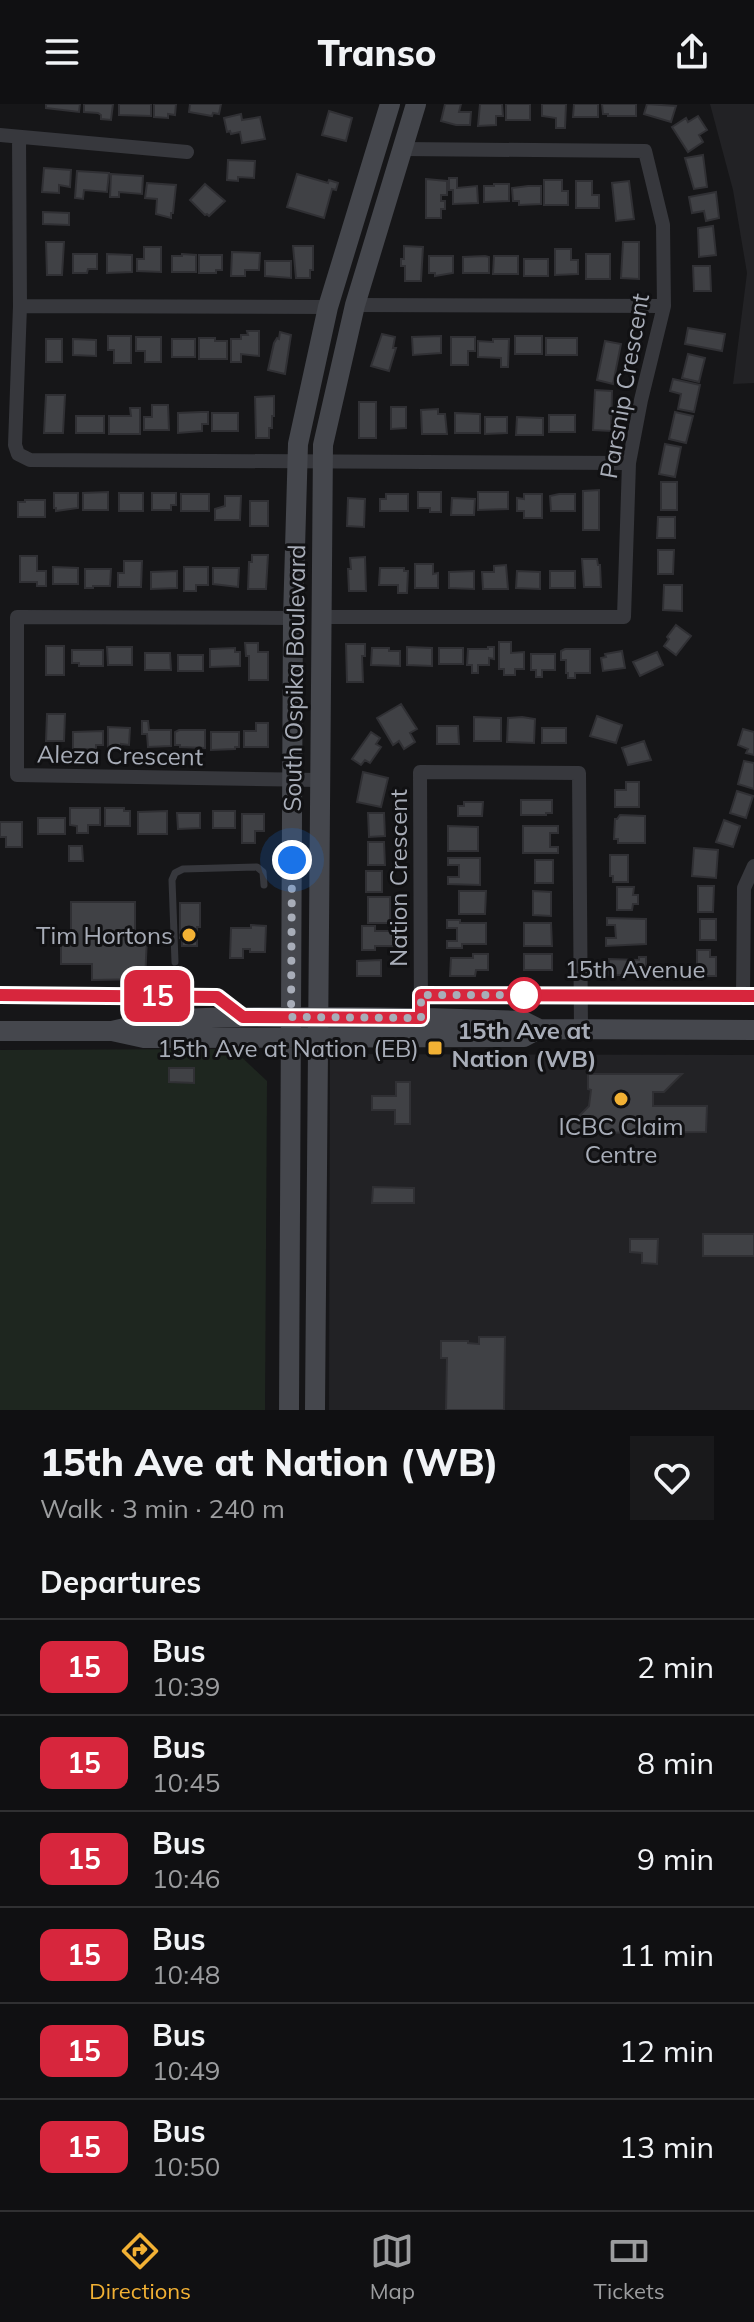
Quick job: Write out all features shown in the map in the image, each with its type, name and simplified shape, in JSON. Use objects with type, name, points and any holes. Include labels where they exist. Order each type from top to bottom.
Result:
[{"type":"main road","name":"South Ospika Boulevard","points":[[289,1410],[293,618],[298,444],[328,307],[390,104]]},
{"type":"main road","name":"South Ospika Boulevard","points":[[315,1410],[323,445],[355,305],[416,104]]},
{"type":"main road","points":[[112,1031],[190,1017],[421,1018],[523,1021],[539,1029],[754,1030]]},
{"type":"main road","points":[[0,1031],[112,1031],[144,1038],[317,1038],[524,1037],[539,1029]]},
{"type":"street","points":[[0,135],[187,152]]},
{"type":"street","points":[[19,137],[20,306],[15,445],[18,454],[30,460],[629,463]]},
{"type":"street","name":"Parsnip Crescent","points":[[320,617],[624,617],[629,463],[664,306],[663,225],[645,151],[403,149]]},
{"type":"street","points":[[355,305],[664,306]]},
{"type":"street","points":[[20,306],[328,307]]},
{"type":"street","name":"Aleza Crescent","points":[[293,618],[17,617],[17,775],[319,780]]},
{"type":"street","name":"Nation Crescent","points":[[421,1018],[420,772],[579,773],[581,1030]]},
{"type":"street","points":[[748,996],[744,888],[754,866]]},
{"type":"street","points":[[0,995],[217,997],[243,1017]]},
{"type":"street","name":"15th Avenue","points":[[421,995],[748,996]]},
{"type":"lane","points":[[175,962],[172,880],[175,873],[183,869],[257,867],[263,872],[264,885]]},
{"type":"shaded area","points":[[710,104],[754,104],[754,383],[733,384],[747,273],[733,190]]},
{"type":"shaded area","points":[[233,1049],[267,1081],[265,1410],[0,1410],[0,1050]]},
{"type":"shaded area","points":[[330,1054],[754,1055],[754,1410],[329,1410]]},
{"type":"building","points":[[46,104],[80,104],[79,112],[46,108]]},
{"type":"building","points":[[84,104],[113,104],[111,120],[101,119],[98,113],[84,112]]},
{"type":"building","points":[[119,104],[151,104],[151,116],[119,115]]},
{"type":"building","points":[[154,104],[176,104],[175,115],[154,117]]},
{"type":"building","points":[[190,104],[221,104],[219,114],[213,113],[212,116],[189,112]]},
{"type":"building","points":[[445,104],[461,104],[459,112],[471,112],[470,125],[441,121]]},
{"type":"building","points":[[480,104],[502,104],[503,116],[496,116],[496,125],[478,126]]},
{"type":"building","points":[[506,104],[530,104],[530,120],[506,120]]},
{"type":"building","points":[[542,104],[566,104],[565,128],[556,128],[556,118],[542,116]]},
{"type":"building","points":[[574,104],[598,104],[598,117],[573,117]]},
{"type":"building","points":[[602,104],[636,104],[636,116],[608,116],[603,114]]},
{"type":"building","points":[[647,104],[676,106],[671,122],[644,114]]},
{"type":"building","points":[[329,111],[352,118],[346,141],[322,135]]},
{"type":"building","points":[[241,114],[242,120],[260,117],[265,139],[242,143],[240,132],[227,132],[224,118]]},
{"type":"building","points":[[698,116],[707,130],[699,135],[703,142],[688,152],[672,127],[686,118],[688,122]]},
{"type":"building","points":[[703,155],[707,187],[694,189],[685,158]]},
{"type":"building","points":[[228,160],[255,161],[254,178],[227,180]]},
{"type":"building","points":[[44,168],[71,170],[70,187],[59,185],[59,193],[42,192]]},
{"type":"building","points":[[77,171],[109,173],[107,192],[84,190],[83,199],[75,198]]},
{"type":"building","points":[[111,174],[143,176],[142,194],[119,192],[119,197],[110,197]]},
{"type":"building","points":[[297,174],[338,183],[336,190],[332,189],[324,218],[287,207]]},
{"type":"building","points":[[449,178],[457,178],[457,188],[477,186],[478,203],[453,204]]},
{"type":"building","points":[[426,179],[447,181],[447,195],[441,195],[445,209],[441,209],[441,218],[426,218]]},
{"type":"building","points":[[544,180],[562,180],[562,191],[568,191],[568,205],[544,205]]},
{"type":"building","points":[[576,181],[592,181],[592,195],[599,195],[599,208],[576,208]]},
{"type":"building","points":[[629,181],[634,219],[616,221],[612,183]]},
{"type":"building","points":[[147,183],[176,185],[171,218],[156,214],[157,199],[145,198]]},
{"type":"building","points":[[205,184],[225,201],[209,216],[190,200]]},
{"type":"building","points":[[509,184],[509,201],[484,202],[484,186]]},
{"type":"building","points":[[541,186],[541,204],[519,205],[519,201],[513,201],[512,188]]},
{"type":"building","points":[[716,192],[719,218],[706,221],[704,211],[692,213],[689,197]]},
{"type":"building","points":[[43,212],[69,213],[69,225],[43,224]]},
{"type":"building","points":[[713,226],[716,255],[699,257],[698,228]]},
{"type":"building","points":[[46,242],[64,242],[62,275],[47,275]]},
{"type":"building","points":[[623,242],[639,242],[639,279],[621,278]]},
{"type":"building","points":[[293,246],[313,246],[310,278],[296,278]]},
{"type":"building","points":[[404,246],[423,247],[421,281],[405,281],[405,266],[401,266]]},
{"type":"building","points":[[144,247],[161,247],[161,272],[137,271],[137,259],[144,259]]},
{"type":"building","points":[[555,249],[571,249],[571,260],[578,260],[578,274],[555,275]]},
{"type":"building","points":[[232,252],[260,253],[259,270],[245,270],[245,276],[231,276]]},
{"type":"building","points":[[73,254],[97,254],[97,269],[73,273]]},
{"type":"building","points":[[107,254],[132,255],[132,272],[107,273]]},
{"type":"building","points":[[586,254],[610,254],[610,279],[586,279]]},
{"type":"building","points":[[196,255],[196,272],[172,272],[172,256]]},
{"type":"building","points":[[199,255],[222,255],[222,270],[199,273]]},
{"type":"building","points":[[429,256],[453,256],[453,273],[435,276],[435,273],[429,273]]},
{"type":"building","points":[[494,256],[518,256],[518,274],[493,274]]},
{"type":"building","points":[[463,257],[489,257],[489,273],[463,273]]},
{"type":"building","points":[[524,259],[548,259],[548,276],[524,276]]},
{"type":"building","points":[[265,261],[291,261],[291,278],[265,276]]},
{"type":"building","points":[[693,266],[710,266],[711,291],[694,291]]},
{"type":"building","points":[[688,328],[725,334],[722,351],[685,344]]},
{"type":"building","points":[[247,331],[259,331],[259,356],[241,354],[241,362],[231,362],[231,339],[241,339],[241,335],[248,335]]},
{"type":"building","points":[[280,332],[291,335],[285,374],[268,370],[274,343],[279,339]]},
{"type":"building","points":[[382,334],[395,337],[393,348],[396,348],[389,371],[371,366]]},
{"type":"building","points":[[108,336],[131,336],[131,363],[114,363],[114,350],[108,350]]},
{"type":"building","points":[[441,336],[441,353],[413,355],[412,337]]},
{"type":"building","points":[[515,336],[542,336],[542,354],[515,354]]},
{"type":"building","points":[[136,337],[161,337],[161,362],[145,362],[145,351],[136,351]]},
{"type":"building","points":[[451,337],[475,337],[475,351],[468,351],[468,365],[451,365]]},
{"type":"building","points":[[199,338],[227,341],[227,359],[199,359]]},
{"type":"building","points":[[546,338],[577,338],[577,355],[546,355]]},
{"type":"building","points":[[46,339],[62,339],[62,362],[46,362]]},
{"type":"building","points":[[73,339],[96,340],[96,356],[73,355]]},
{"type":"building","points":[[172,339],[195,339],[195,357],[172,357]]},
{"type":"building","points":[[493,339],[509,339],[508,367],[501,367],[501,358],[478,357],[478,341],[493,342]]},
{"type":"building","points":[[605,341],[621,344],[613,384],[597,380]]},
{"type":"building","points":[[688,354],[705,358],[699,382],[682,378]]},
{"type":"building","points":[[673,379],[700,385],[694,412],[678,409],[681,394],[670,391]]},
{"type":"building","points":[[595,390],[612,391],[611,431],[593,430]]},
{"type":"building","points":[[46,395],[65,395],[63,433],[44,433]]},
{"type":"building","points":[[274,396],[269,438],[256,438],[255,397]]},
{"type":"building","points":[[359,402],[376,402],[376,438],[359,438]]},
{"type":"building","points":[[152,405],[168,405],[169,430],[144,430],[144,417],[152,417]]},
{"type":"building","points":[[391,407],[406,407],[406,428],[391,429]]},
{"type":"building","points":[[130,408],[140,408],[140,434],[109,434],[109,416],[131,416]]},
{"type":"building","points":[[438,409],[438,414],[445,414],[447,434],[422,434],[421,410]]},
{"type":"building","points":[[208,412],[208,424],[202,424],[202,431],[178,433],[178,413]]},
{"type":"building","points":[[675,412],[693,416],[686,443],[669,439]]},
{"type":"building","points":[[212,413],[238,413],[238,431],[212,431]]},
{"type":"building","points":[[455,413],[480,414],[480,433],[455,433]]},
{"type":"building","points":[[549,415],[575,415],[575,432],[549,432]]},
{"type":"building","points":[[76,416],[104,416],[104,433],[76,433]]},
{"type":"building","points":[[485,417],[507,417],[507,433],[485,434]]},
{"type":"building","points":[[517,417],[543,418],[543,435],[516,435]]},
{"type":"building","points":[[665,444],[681,447],[675,477],[659,474]]},
{"type":"building","points":[[661,482],[677,482],[677,510],[661,510]]},
{"type":"building","points":[[599,490],[599,530],[583,530],[583,491]]},
{"type":"building","points":[[108,492],[108,510],[83,510],[83,493]]},
{"type":"building","points":[[418,492],[441,492],[441,512],[418,508]]},
{"type":"building","points":[[478,492],[508,492],[508,509],[478,510]]},
{"type":"building","points":[[54,493],[78,493],[78,508],[56,511]]},
{"type":"building","points":[[119,493],[143,493],[143,511],[119,511]]},
{"type":"building","points":[[152,493],[176,493],[176,505],[171,505],[171,510],[152,510]]},
{"type":"building","points":[[181,494],[209,494],[209,511],[181,511]]},
{"type":"building","points":[[386,494],[408,494],[408,511],[380,511],[380,499],[386,499]]},
{"type":"building","points":[[524,494],[542,494],[542,518],[524,518],[524,511],[517,511],[517,498],[524,499]]},
{"type":"building","points":[[575,494],[575,511],[551,511],[550,496]]},
{"type":"building","points":[[225,496],[241,496],[240,520],[215,520],[215,509],[225,506]]},
{"type":"building","points":[[348,498],[365,499],[364,527],[347,526]]},
{"type":"building","points":[[452,498],[475,499],[474,515],[451,515]]},
{"type":"building","points":[[45,500],[45,517],[18,517],[18,502]]},
{"type":"building","points":[[250,501],[268,501],[268,526],[250,526]]},
{"type":"building","points":[[658,517],[675,517],[675,538],[657,538]]},
{"type":"building","points":[[658,550],[674,550],[673,574],[658,574]]},
{"type":"building","points":[[252,555],[268,555],[266,589],[248,589]]},
{"type":"building","points":[[20,556],[37,556],[37,571],[46,571],[46,586],[37,586],[37,582],[20,582]]},
{"type":"building","points":[[365,557],[366,591],[349,591],[350,558]]},
{"type":"building","points":[[582,559],[597,559],[601,587],[584,587]]},
{"type":"building","points":[[124,561],[142,561],[141,587],[118,587],[118,573],[124,573]]},
{"type":"building","points":[[415,564],[433,564],[433,574],[438,573],[438,588],[415,588]]},
{"type":"building","points":[[506,565],[508,589],[483,589],[482,572],[494,572],[494,566]]},
{"type":"building","points":[[53,567],[78,568],[78,584],[53,584]]},
{"type":"building","points":[[184,567],[208,567],[208,585],[196,585],[196,591],[184,591]]},
{"type":"building","points":[[213,568],[239,568],[238,587],[213,584]]},
{"type":"building","points":[[380,568],[404,568],[408,571],[407,593],[398,593],[398,585],[379,585]]},
{"type":"building","points":[[85,569],[111,569],[110,586],[85,588]]},
{"type":"building","points":[[177,571],[177,588],[151,589],[151,572]]},
{"type":"building","points":[[474,571],[474,589],[449,588],[449,572]]},
{"type":"building","points":[[517,571],[540,572],[540,589],[516,588]]},
{"type":"building","points":[[550,571],[575,571],[575,588],[550,588]]},
{"type":"building","points":[[664,585],[682,585],[682,611],[663,610]]},
{"type":"building","points":[[676,625],[691,636],[676,655],[664,646]]},
{"type":"building","points":[[499,642],[511,642],[511,653],[524,652],[524,669],[515,669],[515,675],[504,675],[504,669],[499,669]]},
{"type":"building","points":[[245,643],[258,643],[258,652],[268,652],[268,680],[249,680],[249,656],[246,656]]},
{"type":"building","points":[[346,644],[365,644],[363,682],[347,682]]},
{"type":"building","points":[[46,646],[64,646],[64,675],[46,675]]},
{"type":"building","points":[[107,647],[132,647],[132,665],[108,665]]},
{"type":"building","points":[[407,647],[432,648],[432,666],[407,665]]},
{"type":"building","points":[[494,647],[494,659],[489,658],[489,665],[478,665],[478,673],[472,673],[472,665],[467,665],[468,649]]},
{"type":"building","points":[[235,648],[235,652],[240,652],[240,666],[210,667],[210,649]]},
{"type":"building","points":[[372,648],[400,651],[400,666],[371,665]]},
{"type":"building","points":[[439,648],[463,648],[463,664],[439,664]]},
{"type":"building","points":[[590,649],[590,673],[575,673],[575,678],[568,678],[566,660],[561,660],[561,651]]},
{"type":"building","points":[[72,650],[103,650],[103,666],[72,663]]},
{"type":"building","points":[[622,651],[625,668],[603,671],[601,658],[606,657],[605,654]]},
{"type":"building","points":[[657,652],[663,665],[640,676],[633,662]]},
{"type":"building","points":[[145,653],[170,653],[171,670],[145,670]]},
{"type":"building","points":[[531,654],[555,654],[555,670],[542,670],[542,677],[536,677],[536,670],[531,670]]},
{"type":"building","points":[[178,655],[203,655],[203,671],[178,671]]},
{"type":"building","points":[[401,704],[417,729],[410,733],[415,742],[404,749],[399,741],[393,745],[377,718]]},
{"type":"building","points":[[47,714],[65,714],[64,741],[46,741]]},
{"type":"building","points":[[597,716],[622,725],[616,743],[590,736]]},
{"type":"building","points":[[474,717],[501,718],[501,741],[474,741]]},
{"type":"building","points":[[508,718],[535,719],[534,743],[507,742]]},
{"type":"building","points":[[142,721],[148,721],[149,730],[171,730],[171,746],[148,747],[147,734],[142,734]]},
{"type":"building","points":[[256,723],[268,723],[268,747],[244,747],[244,731],[256,731]]},
{"type":"building","points":[[437,726],[458,726],[459,744],[437,744]]},
{"type":"building","points":[[108,727],[130,728],[129,745],[108,748]]},
{"type":"building","points":[[542,728],[566,728],[566,743],[542,743]]},
{"type":"building","points":[[743,729],[754,732],[754,755],[746,753],[748,749],[738,745]]},
{"type":"building","points":[[205,730],[205,748],[175,745],[175,732]]},
{"type":"building","points":[[103,731],[103,745],[96,745],[96,749],[73,749],[73,732]]},
{"type":"building","points":[[211,732],[239,732],[239,747],[211,750]]},
{"type":"building","points":[[371,732],[380,738],[376,744],[381,747],[370,763],[365,760],[361,765],[352,759]]},
{"type":"building","points":[[644,741],[651,760],[628,765],[622,748]]},
{"type":"building","points":[[744,761],[754,763],[754,789],[738,784]]},
{"type":"building","points":[[363,772],[388,778],[381,807],[357,802]]},
{"type":"building","points":[[626,782],[639,782],[639,807],[615,807],[615,790],[626,790]]},
{"type":"building","points":[[737,791],[753,796],[746,818],[730,813]]},
{"type":"building","points":[[521,800],[552,800],[552,813],[521,815]]},
{"type":"building","points":[[464,802],[483,802],[482,816],[458,816],[458,806],[464,806]]},
{"type":"building","points":[[70,808],[100,808],[100,825],[88,825],[88,833],[77,833],[77,826],[70,825]]},
{"type":"building","points":[[105,808],[130,811],[130,826],[105,826]]},
{"type":"building","points":[[167,811],[167,834],[138,834],[138,812]]},
{"type":"building","points":[[213,811],[235,811],[235,828],[213,828]]},
{"type":"building","points":[[177,813],[200,813],[200,828],[178,829]]},
{"type":"building","points":[[368,813],[384,813],[385,836],[369,837]]},
{"type":"building","points":[[242,814],[264,814],[264,831],[255,831],[255,843],[242,843]]},
{"type":"building","points":[[620,815],[645,816],[645,843],[618,843],[618,839],[614,839],[615,819]]},
{"type":"building","points":[[38,818],[65,818],[65,834],[38,834]]},
{"type":"building","points":[[724,820],[740,826],[733,847],[716,842]]},
{"type":"building","points":[[0,822],[22,822],[22,847],[6,847],[6,837],[0,837]]},
{"type":"building","points":[[448,826],[478,827],[478,851],[448,851]]},
{"type":"building","points":[[523,826],[558,826],[558,833],[550,833],[550,847],[558,847],[558,853],[523,853]]},
{"type":"building","points":[[368,842],[384,842],[385,865],[368,865]]},
{"type":"building","points":[[69,846],[82,846],[83,861],[69,861]]},
{"type":"building","points":[[694,848],[718,850],[716,878],[692,876]]},
{"type":"building","points":[[610,855],[628,855],[628,882],[613,882]]},
{"type":"building","points":[[448,858],[480,858],[480,885],[448,884],[448,877],[459,877],[459,865],[448,865]]},
{"type":"building","points":[[535,860],[553,860],[553,883],[535,883]]},
{"type":"building","points":[[366,871],[382,871],[382,892],[366,892]]},
{"type":"building","points":[[698,886],[714,886],[713,912],[698,912]]},
{"type":"building","points":[[617,887],[634,887],[633,895],[638,895],[638,904],[633,904],[632,910],[617,910]]},
{"type":"building","points":[[459,891],[486,891],[485,914],[459,914]]},
{"type":"building","points":[[533,891],[551,892],[551,916],[533,915]]},
{"type":"building","points":[[368,897],[390,897],[390,923],[368,923]]},
{"type":"building","points":[[71,902],[135,902],[135,938],[147,938],[145,979],[92,980],[92,964],[61,964],[61,939],[71,938]]},
{"type":"building","points":[[180,903],[200,903],[197,946],[182,946]]},
{"type":"building","points":[[607,918],[646,919],[646,944],[606,946],[606,938],[616,938],[615,925],[607,925]]},
{"type":"building","points":[[700,919],[716,919],[716,940],[700,940]]},
{"type":"building","points":[[447,920],[486,923],[486,944],[462,944],[462,948],[447,948],[447,941],[457,941],[457,928],[447,928]]},
{"type":"building","points":[[524,923],[551,923],[552,946],[524,946]]},
{"type":"building","points":[[251,925],[266,926],[265,952],[243,949],[243,958],[230,958],[231,928],[251,928]]},
{"type":"building","points":[[362,926],[375,926],[375,931],[393,931],[393,946],[362,950]]},
{"type":"building","points":[[697,950],[710,950],[710,957],[716,957],[716,976],[697,976]]},
{"type":"building","points":[[473,954],[488,954],[488,970],[476,970],[475,976],[450,976],[451,958],[473,958]]},
{"type":"building","points":[[524,954],[552,954],[552,970],[524,970]]},
{"type":"building","points":[[639,957],[646,957],[646,970],[640,970],[640,975],[609,975],[609,959],[639,960]]},
{"type":"building","points":[[381,960],[381,976],[357,976],[357,961]]},
{"type":"building","points":[[169,1068],[194,1068],[194,1083],[169,1082]]},
{"type":"building","name":"ICBC Claim Centre","points":[[588,1074],[682,1074],[664,1092],[653,1092],[653,1106],[707,1106],[706,1132],[562,1133],[589,1106],[591,1090],[588,1089]]},
{"type":"building","points":[[396,1082],[410,1082],[410,1124],[395,1124],[395,1110],[372,1110],[372,1096],[396,1096]]},
{"type":"building","points":[[373,1187],[414,1188],[414,1203],[372,1203]]},
{"type":"building","points":[[703,1234],[754,1234],[754,1256],[703,1256]]},
{"type":"building","points":[[630,1239],[658,1239],[657,1264],[642,1263],[642,1253],[630,1252]]},
{"type":"building","points":[[479,1337],[505,1337],[504,1410],[446,1410],[447,1358],[441,1358],[441,1341],[479,1344]]},
{"type":"bus line","name":"15","points":[[0,995],[217,997],[243,1017],[421,1018],[421,995],[754,996]]},
{"type":"place","name":"Tim Hortons","points":[[189,935]]},
{"type":"place","name":"15th Ave at Nation (WB)","points":[[524,995]]},
{"type":"place","name":"15th Ave at Nation (EB)","points":[[435,1048]]},
{"type":"place","name":"ICBC Claim Centre","points":[[621,1099]]},
{"type":"route","points":[[292,860],[291,1017],[421,1018],[421,995],[524,995]]}]
